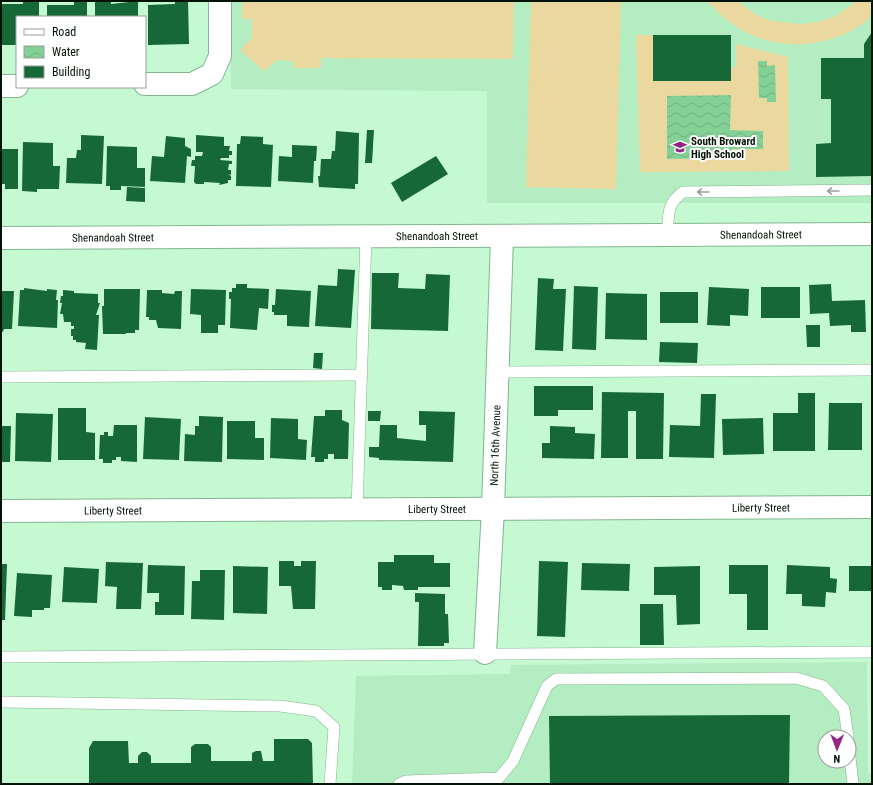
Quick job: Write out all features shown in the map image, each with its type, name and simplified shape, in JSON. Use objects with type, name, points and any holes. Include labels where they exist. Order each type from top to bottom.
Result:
[{"type":"street","points":[[146,84],[192,84],[212,74],[220,56],[220,1]]},
{"type":"street","points":[[1,86],[16,86]]},
{"type":"street","name":"Shenandoah Street","points":[[1,238],[502,237],[872,234]]},
{"type":"street","name":"North 16th Avenue","points":[[485,653],[493,510],[502,237]]},
{"type":"street","name":"Liberty Street","points":[[1,511],[493,510],[872,507]]},
{"type":"lane","points":[[667,236],[669,209],[674,198],[684,192],[872,190]]},
{"type":"lane","points":[[357,510],[366,237]]},
{"type":"lane","points":[[498,372],[872,370]]},
{"type":"lane","points":[[1,377],[362,375]]},
{"type":"lane","points":[[1,657],[485,653],[872,652]]},
{"type":"lane","points":[[399,784],[406,781],[499,778],[513,761],[547,686],[556,679],[796,678],[823,686],[844,709],[847,729]]},
{"type":"lane","points":[[1,702],[280,706],[316,711],[334,728],[330,784]]},
{"type":"lane","points":[[851,769],[853,784]]},
{"type":"shaded area","name":"South Broward High School","points":[[231,1],[872,1],[872,203],[487,203],[487,91],[231,89]]},
{"type":"shaded area","points":[[242,1],[514,1],[513,59],[321,58],[321,68],[294,68],[293,61],[277,60],[264,71],[240,50],[252,38],[252,19],[242,19]]},
{"type":"shaded area","points":[[531,1],[621,1],[616,189],[526,187]]},
{"type":"shaded area","points":[[707,1],[737,1],[755,14],[771,21],[801,24],[818,22],[834,17],[857,1],[872,1],[872,16],[860,26],[831,39],[800,44],[784,44],[768,41],[741,30]]},
{"type":"shaded area","points":[[636,35],[653,35],[653,81],[730,81],[730,68],[736,67],[736,44],[788,57],[789,171],[640,172]]},
{"type":"shaded area","points":[[867,662],[868,774],[872,775],[872,784],[352,784],[356,676],[510,674],[511,665]]},
{"type":"water","points":[[758,61],[767,61],[767,66],[775,65],[776,102],[767,102],[767,98],[759,98]]},
{"type":"water","points":[[731,95],[730,130],[763,131],[763,149],[732,149],[731,158],[667,159],[667,96]]},
{"type":"building","points":[[23,1],[39,1],[39,16],[16,16],[16,45],[1,45],[1,4],[23,4]]},
{"type":"building","points":[[74,1],[87,1],[87,16],[47,16],[47,5],[74,5]]},
{"type":"building","points":[[95,1],[111,1],[111,4],[138,1],[138,16],[95,16]]},
{"type":"building","points":[[175,1],[188,1],[189,44],[148,45],[148,5],[175,4]]},
{"type":"building","points":[[872,32],[872,176],[816,177],[816,144],[831,143],[831,99],[821,99],[821,58],[864,58],[864,44]]},
{"type":"building","points":[[653,35],[731,35],[731,81],[653,81]]},
{"type":"building","points":[[367,130],[374,130],[372,163],[365,163]]},
{"type":"building","points":[[336,131],[359,133],[358,184],[355,184],[355,189],[319,187],[318,176],[320,176],[321,159],[331,159],[332,151],[335,151]]},
{"type":"building","points":[[81,135],[104,136],[102,184],[66,183],[67,158],[76,158],[77,150],[81,150]]},
{"type":"building","points":[[196,135],[224,137],[224,146],[230,146],[229,151],[232,151],[232,155],[229,155],[229,158],[221,158],[220,160],[232,161],[232,164],[229,164],[228,170],[231,170],[231,175],[228,174],[231,176],[231,180],[228,180],[228,183],[219,185],[220,183],[204,182],[204,184],[196,184],[194,182],[195,166],[191,166],[192,160],[195,160],[195,156],[202,156],[203,152],[196,152]]},
{"type":"building","points":[[166,136],[185,138],[185,146],[191,149],[191,157],[187,156],[185,183],[150,181],[152,156],[164,157]]},
{"type":"building","points":[[241,136],[263,137],[263,144],[273,145],[271,187],[236,186],[237,144],[240,144]]},
{"type":"building","points":[[23,142],[53,143],[53,166],[60,166],[59,189],[37,189],[37,192],[22,191]]},
{"type":"building","points":[[292,145],[317,146],[316,161],[314,161],[313,183],[278,181],[279,156],[292,157]]},
{"type":"building","points":[[107,146],[137,147],[137,168],[145,168],[145,187],[121,186],[121,190],[110,190],[110,186],[106,186]]},
{"type":"building","points":[[1,149],[18,149],[18,189],[5,189],[5,184],[1,184]]},
{"type":"building","points":[[436,156],[448,174],[402,202],[391,183]]},
{"type":"building","points":[[127,187],[145,188],[145,202],[126,201]]},
{"type":"building","points":[[338,269],[355,270],[351,328],[315,326],[318,285],[337,286]]},
{"type":"building","points":[[372,273],[399,273],[398,288],[425,289],[426,274],[450,275],[448,331],[371,329]]},
{"type":"building","points":[[538,278],[554,279],[553,289],[566,289],[563,351],[535,350]]},
{"type":"building","points":[[236,284],[247,284],[247,288],[269,289],[268,309],[259,308],[257,330],[230,328],[231,299],[229,299],[229,292],[232,292],[232,288],[236,288]]},
{"type":"building","points":[[831,284],[832,301],[865,300],[866,332],[851,332],[851,325],[830,326],[829,313],[810,314],[809,285]]},
{"type":"building","points":[[574,286],[598,287],[596,350],[572,349]]},
{"type":"building","points":[[709,287],[749,289],[748,316],[730,315],[730,326],[707,325]]},
{"type":"building","points":[[761,287],[800,287],[800,318],[761,318]]},
{"type":"building","points":[[24,288],[47,291],[47,289],[57,290],[57,328],[18,326],[20,290],[24,290]]},
{"type":"building","points":[[104,289],[140,289],[139,330],[135,330],[135,333],[126,334],[103,334],[102,306],[104,306]]},
{"type":"building","points":[[191,289],[226,290],[225,325],[218,325],[218,333],[201,333],[201,315],[190,314]]},
{"type":"building","points":[[276,289],[311,291],[309,327],[287,326],[287,315],[274,315],[274,312],[272,312],[272,305],[275,305]]},
{"type":"building","points":[[63,290],[74,291],[74,293],[98,294],[98,303],[100,303],[96,315],[99,315],[97,350],[85,349],[86,343],[76,342],[76,340],[73,340],[73,336],[71,336],[71,329],[74,329],[74,326],[71,326],[71,322],[64,322],[63,314],[60,314],[62,303],[60,303],[61,296],[63,296]]},
{"type":"building","points":[[147,290],[162,290],[162,293],[174,294],[175,291],[182,291],[181,329],[158,328],[156,320],[149,320],[149,317],[146,317]]},
{"type":"building","points":[[1,291],[14,291],[12,329],[4,329],[3,332],[1,331]]},
{"type":"building","points":[[660,292],[698,292],[698,323],[660,323]]},
{"type":"building","points":[[606,293],[647,294],[647,340],[605,339]]},
{"type":"building","points":[[806,325],[820,325],[820,347],[807,347]]},
{"type":"building","points":[[660,342],[698,343],[697,363],[659,362]]},
{"type":"building","points":[[314,353],[323,353],[322,369],[313,368]]},
{"type":"building","points":[[534,386],[593,386],[593,410],[558,410],[558,416],[534,416]]},
{"type":"building","points":[[602,392],[664,393],[663,459],[636,459],[636,411],[628,411],[628,458],[601,458]]},
{"type":"building","points":[[798,393],[815,393],[815,451],[773,451],[773,413],[798,413]]},
{"type":"building","points":[[701,394],[716,394],[714,458],[669,457],[670,425],[700,426]]},
{"type":"building","points":[[829,403],[862,403],[862,450],[828,450]]},
{"type":"building","points":[[58,408],[86,408],[86,432],[95,433],[95,460],[58,460]]},
{"type":"building","points":[[325,410],[342,410],[342,420],[349,423],[348,459],[334,459],[334,454],[328,454],[328,459],[324,459],[324,462],[315,462],[315,457],[311,457],[314,416],[325,416]]},
{"type":"building","points":[[368,411],[381,411],[380,421],[368,421]]},
{"type":"building","points":[[419,411],[455,412],[453,462],[379,460],[379,458],[369,457],[369,447],[379,447],[380,425],[397,425],[397,438],[426,441],[426,425],[419,425]]},
{"type":"building","points":[[16,413],[53,414],[51,462],[15,461]]},
{"type":"building","points":[[199,416],[223,417],[222,462],[184,461],[185,434],[195,435],[195,426],[199,426]]},
{"type":"building","points":[[145,417],[181,419],[179,460],[143,459]]},
{"type":"building","points":[[271,418],[298,419],[298,439],[307,440],[306,460],[270,458]]},
{"type":"building","points":[[763,418],[764,454],[723,455],[722,419]]},
{"type":"building","points":[[227,421],[255,421],[255,438],[264,438],[264,460],[227,459]]},
{"type":"building","points":[[114,425],[137,425],[137,462],[121,461],[121,457],[116,457],[116,460],[112,460],[112,463],[103,463],[103,459],[99,459],[100,435],[104,435],[104,432],[108,432],[108,436],[113,436]]},
{"type":"building","points":[[1,426],[11,426],[10,462],[1,462]]},
{"type":"building","points":[[550,426],[575,427],[575,433],[595,434],[594,459],[542,458],[542,443],[550,443]]},
{"type":"building","points":[[394,555],[434,555],[434,563],[450,563],[450,587],[418,587],[418,590],[404,590],[403,586],[392,585],[392,590],[382,590],[382,587],[378,587],[378,562],[394,562]]},
{"type":"building","points":[[279,561],[294,561],[294,566],[301,566],[301,561],[316,561],[315,609],[293,609],[291,586],[279,586]]},
{"type":"building","points":[[539,561],[568,562],[565,637],[537,636]]},
{"type":"building","points":[[106,562],[143,563],[141,609],[116,609],[117,587],[105,586]]},
{"type":"building","points":[[582,563],[630,564],[629,591],[581,590]]},
{"type":"building","points":[[1,564],[7,564],[5,620],[1,620]]},
{"type":"building","points":[[148,565],[185,566],[184,615],[155,615],[155,602],[159,602],[159,593],[147,593]]},
{"type":"building","points":[[729,565],[768,565],[768,630],[747,630],[747,594],[729,594]]},
{"type":"building","points":[[787,565],[830,567],[830,578],[837,579],[836,593],[826,592],[825,607],[802,606],[802,594],[786,594]]},
{"type":"building","points":[[233,566],[268,567],[267,614],[233,613]]},
{"type":"building","points":[[700,566],[700,624],[677,625],[676,595],[654,595],[654,567]]},
{"type":"building","points":[[849,566],[872,566],[872,591],[849,591]]},
{"type":"building","points":[[64,567],[99,569],[97,603],[62,602]]},
{"type":"building","points":[[200,570],[225,570],[224,620],[191,619],[192,581],[200,581]]},
{"type":"building","points":[[17,573],[52,575],[50,608],[44,608],[44,610],[32,610],[32,617],[14,616]]},
{"type":"building","points":[[415,593],[445,594],[445,614],[448,614],[449,643],[444,643],[444,646],[418,646],[419,602],[415,602]]},
{"type":"building","points":[[640,604],[663,604],[664,645],[640,645]]},
{"type":"building","points":[[790,715],[789,784],[550,784],[549,716]]},
{"type":"building","points":[[274,739],[308,739],[312,743],[313,784],[89,784],[89,748],[93,741],[128,741],[129,763],[138,763],[138,756],[142,752],[147,752],[151,756],[151,763],[191,763],[191,747],[195,744],[208,744],[211,747],[211,761],[252,761],[252,753],[261,751],[263,761],[274,761]]},
{"type":"place","name":"South Broward High School","points":[[680,147]]}]
